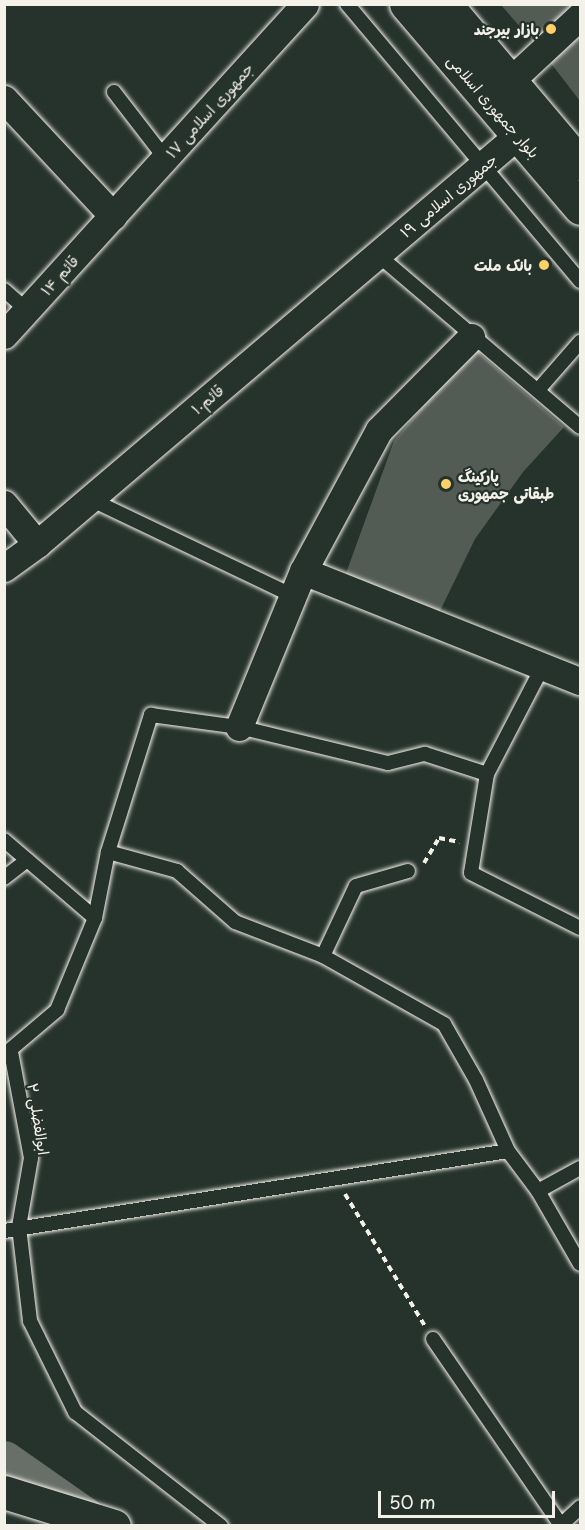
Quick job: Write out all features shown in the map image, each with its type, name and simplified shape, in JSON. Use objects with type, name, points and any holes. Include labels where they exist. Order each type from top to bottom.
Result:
[{"type":"main road","name":"بلوار جمهوری اسلامی","points":[[406,4],[580,208]]},
{"type":"main road","name":"بلوار جمهوری اسلامی","points":[[445,4],[580,164]]},
{"type":"main road","points":[[4,1492],[114,1526]]},
{"type":"street","name":"جمهوری اسلامی ۱۷","points":[[113,216],[305,4]]},
{"type":"street","points":[[510,81],[580,16]]},
{"type":"street","points":[[4,99],[113,216]]},
{"type":"street","name":"جمهوری اسلامی ۱۹","points":[[378,255],[519,135]]},
{"type":"street","name":"قائم ۱۴","points":[[4,335],[113,216]]},
{"type":"street","name":"قائم۱۰","points":[[4,568],[37,544],[378,255]]},
{"type":"street","points":[[239,727],[303,571],[379,430],[471,337]]},
{"type":"street","points":[[4,504],[37,544]]},
{"type":"street","points":[[303,571],[580,681]]},
{"type":"lane","points":[[347,4],[580,281]]},
{"type":"lane","points":[[114,92],[165,158]]},
{"type":"lane","points":[[378,255],[471,337],[580,427]]},
{"type":"lane","points":[[4,290],[27,310]]},
{"type":"lane","points":[[538,390],[580,342]]},
{"type":"lane","points":[[90,499],[293,596]]},
{"type":"lane","points":[[543,666],[486,774],[471,873],[580,928]]},
{"type":"lane","points":[[8,1054],[57,1010],[95,918],[108,852],[152,715],[239,727],[388,763],[425,754],[486,774]]},
{"type":"lane","points":[[4,840],[95,918]]},
{"type":"lane","points":[[108,852],[177,871],[235,922],[323,956],[444,1024],[476,1080],[508,1151],[538,1191],[580,1264]]},
{"type":"lane","points":[[4,878],[27,860]]},
{"type":"lane","points":[[323,956],[356,886],[408,872]]},
{"type":"lane","name":"ابوالفضلی ۲","points":[[8,1054],[31,1158],[19,1227],[30,1321],[75,1412],[221,1526]]},
{"type":"lane","points":[[4,1231],[508,1151]]},
{"type":"lane","points":[[538,1191],[580,1168]]},
{"type":"lane","points":[[433,1339],[561,1525],[580,1507]]},
{"type":"path","points":[[408,872],[423,864],[439,838],[476,844]]},
{"type":"path","points":[[335,1178],[433,1339]]},
{"type":"building","name":"بازار بیرجند","points":[[501,5],[580,5],[580,101],[543,53]]},
{"type":"building","name":"پارکینگ طبقاتی جمهوری","points":[[473,348],[564,427],[523,472],[475,539],[437,617],[345,576],[394,441]]},
{"type":"waterway","points":[[4,1462],[84,1518]]},
{"type":"place","name":"بازار بیرجند","points":[[551,29]]},
{"type":"place","name":"بانک ملت","points":[[544,265]]},
{"type":"place","name":"پارکینگ طبقاتی جمهوری","points":[[446,484]]}]
